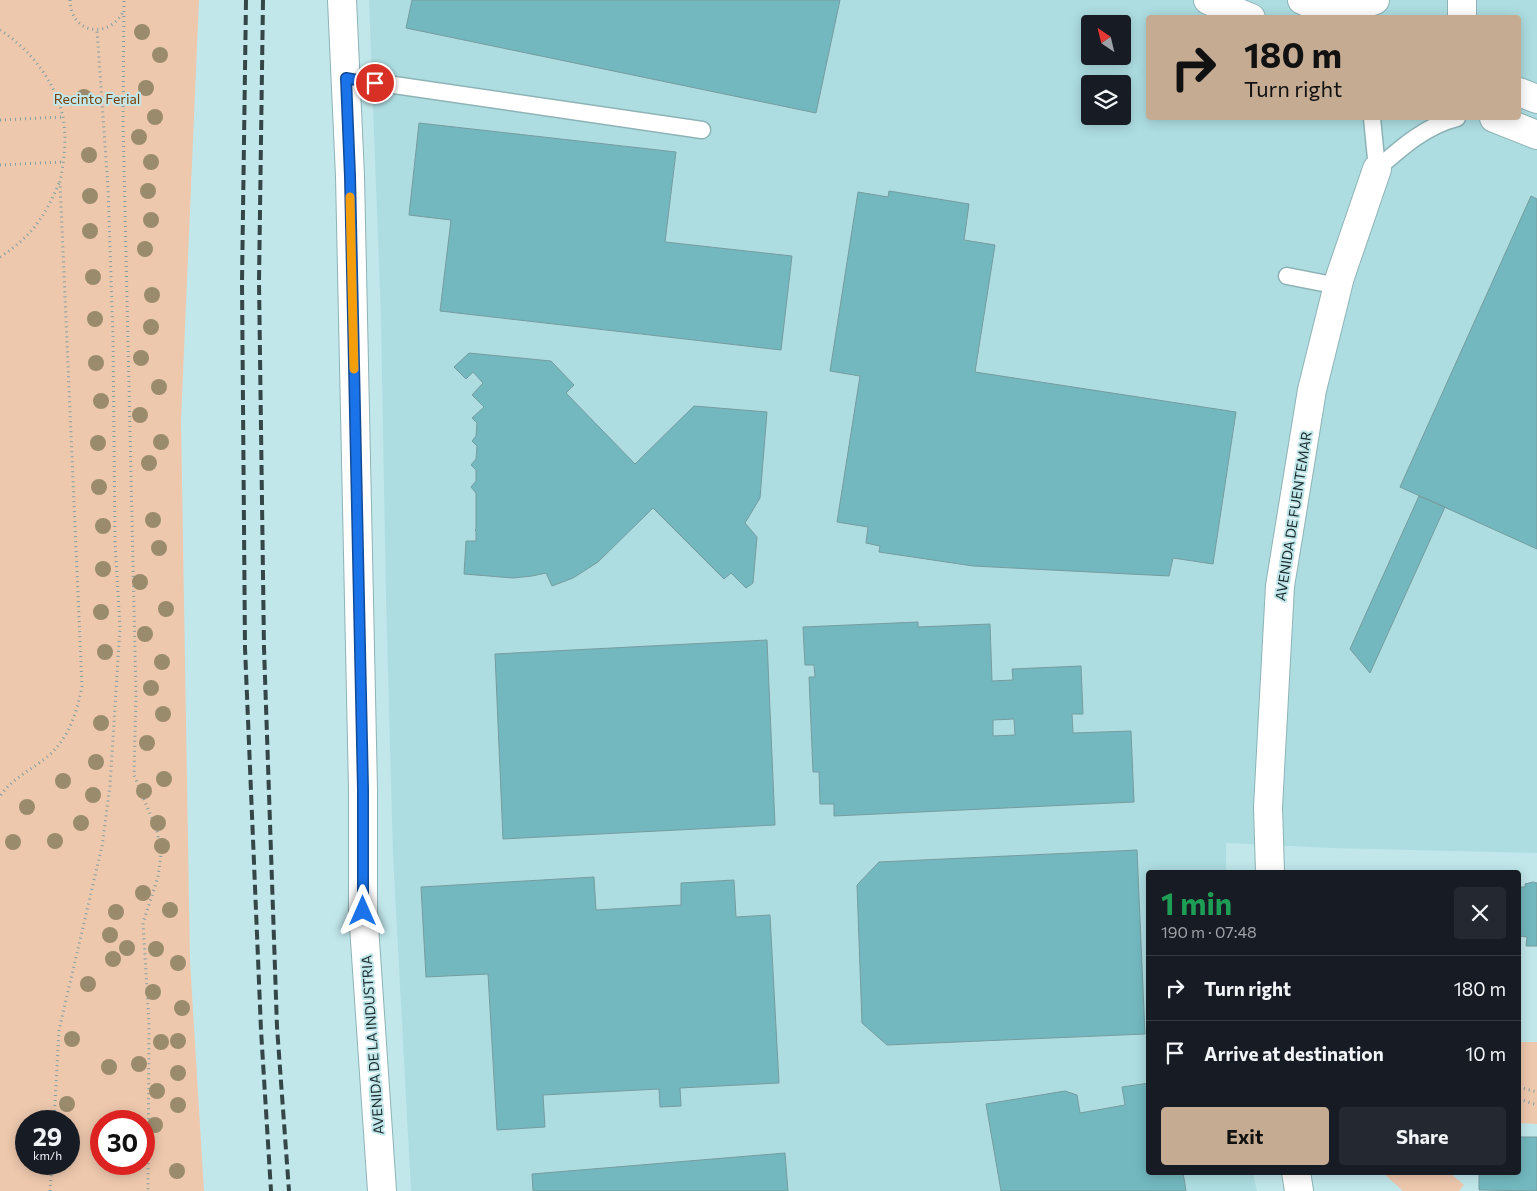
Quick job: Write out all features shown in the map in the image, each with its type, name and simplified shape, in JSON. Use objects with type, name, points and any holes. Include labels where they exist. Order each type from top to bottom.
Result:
[{"type":"street","name":"AVENIDA DE LA INDUSTRIA","points":[[342,0],[350,176],[363,790],[363,911],[382,1191]]},
{"type":"street","points":[[1208,0],[1244,15]]},
{"type":"street","points":[[1309,3],[1361,5],[1375,0]]},
{"type":"street","points":[[1462,0],[1462,15]]},
{"type":"street","points":[[1309,3],[1336,15]]},
{"type":"street","points":[[1521,93],[1537,99]]},
{"type":"street","points":[[1499,120],[1537,135]]},
{"type":"street","name":"AVENIDA DE FUENTEMAR","points":[[1270,870],[1268,807],[1280,586],[1312,390],[1338,286],[1378,169]]},
{"type":"street","points":[[1296,1175],[1299,1191]]},
{"type":"lane","points":[[346,78],[702,130]]},
{"type":"lane","points":[[1372,120],[1378,169]]},
{"type":"lane","points":[[1378,169],[1406,144],[1429,129],[1452,120]]},
{"type":"lane","points":[[1287,276],[1338,286]]},
{"type":"path","points":[[70,0],[72,13],[76,20],[82,26],[97,30],[113,25],[123,10],[124,1]]},
{"type":"path","points":[[124,1],[123,122],[136,695],[134,775],[157,831],[161,854],[158,877],[143,923],[149,1023],[148,1191]]},
{"type":"path","points":[[0,30],[18,44],[36,63],[49,81],[63,118],[65,140],[64,162],[60,182],[50,206],[37,226],[19,244],[0,257]]},
{"type":"path","points":[[55,1110],[59,1030],[102,846],[110,786],[120,627],[116,542],[113,337],[108,188],[97,30]]},
{"type":"path","points":[[0,120],[63,118]]},
{"type":"path","points":[[0,165],[64,162]]},
{"type":"path","points":[[0,796],[20,776],[57,748],[73,719],[82,686],[60,182]]},
{"type":"path","points":[[1521,1088],[1537,1092]]},
{"type":"path","points":[[1521,1100],[1537,1104]]},
{"type":"path","points":[[50,1191],[51,1175]]},
{"type":"shaded area","points":[[369,0],[1537,0],[1537,853],[1330,848],[1226,843],[1226,870],[1146,870],[1146,1175],[1253,1175],[1257,1191],[411,1191],[393,855],[381,319]]},
{"type":"green space","name":"Recinto Ferial","points":[[0,0],[199,0],[181,421],[190,961],[204,1191],[0,1191]]},
{"type":"green space","points":[[1521,1042],[1537,1042],[1537,1124],[1521,1123]]},
{"type":"green space","points":[[1385,1175],[1452,1175],[1464,1185],[1459,1191],[1403,1191]]},
{"type":"building","points":[[412,0],[840,0],[816,113],[406,28]]},
{"type":"building","points":[[419,123],[676,152],[665,242],[792,256],[781,350],[440,311],[451,220],[409,215]]},
{"type":"building","points":[[889,191],[969,204],[964,240],[995,245],[975,372],[1236,412],[1213,564],[1173,558],[1169,576],[973,566],[879,552],[880,546],[866,543],[868,527],[837,522],[860,376],[830,371],[858,192],[888,197]]},
{"type":"building","points":[[1531,196],[1537,199],[1537,549],[1400,487]]},
{"type":"building","points":[[469,353],[551,361],[574,385],[566,393],[635,464],[694,406],[767,412],[760,498],[745,523],[757,537],[753,583],[746,588],[731,573],[724,579],[653,508],[598,562],[573,578],[552,586],[546,573],[513,578],[464,574],[466,541],[476,541],[476,493],[471,487],[476,481],[476,470],[471,465],[476,459],[477,446],[472,441],[476,436],[477,423],[472,418],[484,407],[472,395],[483,383],[473,372],[466,379],[454,367]]},
{"type":"building","points":[[1419,496],[1445,507],[1370,673],[1350,649]]},
{"type":"building","points":[[918,622],[918,627],[990,624],[992,681],[1013,680],[1012,669],[1081,666],[1083,714],[1072,714],[1073,733],[1131,731],[1134,802],[834,816],[834,804],[820,804],[819,772],[813,772],[809,677],[815,677],[814,665],[805,665],[803,627]],"holes":[[[1014,719],[1015,735],[993,736],[993,720]]]},
{"type":"building","points":[[767,640],[775,825],[503,839],[495,654]]},
{"type":"building","points":[[1137,850],[1145,1034],[887,1045],[862,1023],[857,885],[879,862]]},
{"type":"building","points":[[594,877],[596,910],[681,905],[681,883],[734,880],[736,917],[770,915],[779,1083],[680,1088],[681,1106],[660,1107],[659,1089],[543,1095],[545,1127],[497,1130],[488,974],[426,977],[421,887]]},
{"type":"building","points":[[1537,883],[1537,946],[1526,946],[1527,937],[1521,936],[1521,887],[1525,887],[1525,884]]},
{"type":"building","points":[[1146,1083],[1146,1175],[1183,1175],[1186,1191],[1001,1191],[986,1104],[1065,1091],[1077,1095],[1080,1113],[1125,1105],[1122,1087]]},
{"type":"building","points":[[1521,1137],[1537,1137],[1537,1191],[1479,1190],[1479,1175],[1521,1175]]},
{"type":"building","points":[[785,1153],[788,1191],[533,1191],[532,1174]]},
{"type":"railway","points":[[246,0],[242,282],[245,648],[261,1030],[271,1191]]},
{"type":"railway","points":[[263,0],[259,281],[264,648],[277,1027],[289,1191]]},
{"type":"slow traffic","points":[[350,197],[354,369]]},
{"type":"route","points":[[363,911],[363,790],[350,176],[346,78],[375,83]]}]
